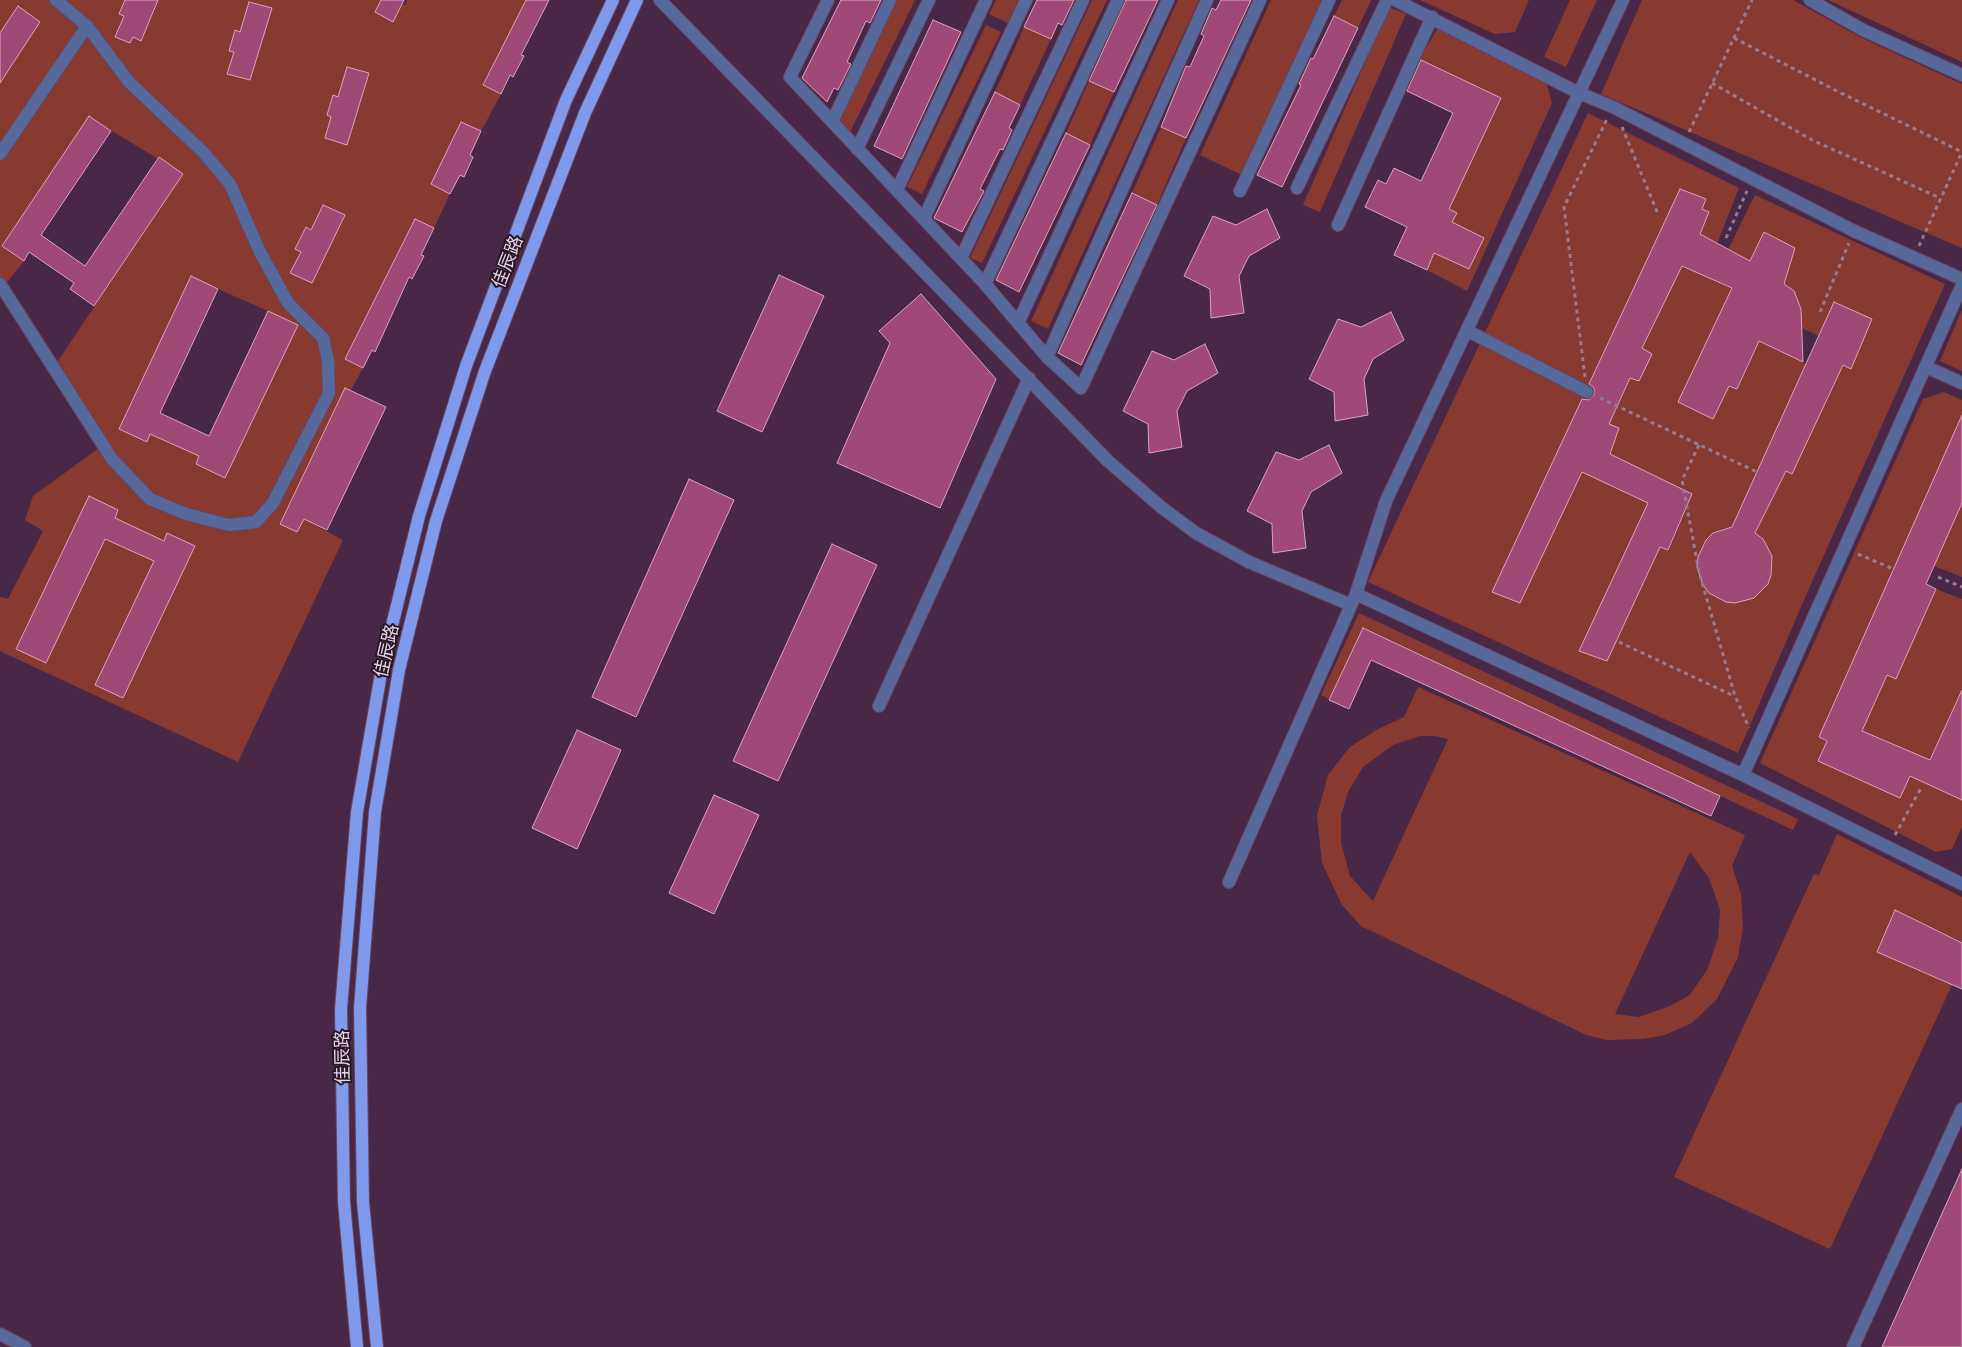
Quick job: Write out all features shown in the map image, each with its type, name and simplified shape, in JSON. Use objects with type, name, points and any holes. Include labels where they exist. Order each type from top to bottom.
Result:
[{"type":"main road","name":"佳辰路","points":[[357,1347],[344,1202],[341,1009],[357,812],[383,662],[419,516],[466,366],[566,100],[613,0]]},
{"type":"main road","name":"佳辰路","points":[[377,1347],[363,1202],[360,1008],[375,812],[399,670],[436,521],[484,371],[585,113],[637,0]]},
{"type":"street","points":[[0,284],[112,459],[150,499],[186,514],[229,525],[256,522],[273,503],[329,392],[328,360],[323,338],[288,303],[260,252],[230,184],[203,152],[129,82],[87,26],[56,0]]},
{"type":"street","points":[[660,0],[1108,461],[1161,507],[1196,533],[1249,562],[1354,600],[1743,775],[1962,884]]},
{"type":"street","points":[[828,0],[790,77],[985,284],[1047,357],[1081,388],[1260,0]]},
{"type":"street","points":[[832,122],[890,0]]},
{"type":"street","points":[[857,148],[929,0]]},
{"type":"street","points":[[897,190],[986,0]]},
{"type":"street","points":[[924,218],[1026,0]]},
{"type":"street","points":[[961,258],[1083,0]]},
{"type":"street","points":[[985,284],[1118,0]]},
{"type":"street","points":[[1018,323],[1168,0]]},
{"type":"street","points":[[1047,357],[1206,0]]},
{"type":"street","points":[[1240,191],[1329,0]]},
{"type":"street","points":[[1297,188],[1387,0]]},
{"type":"street","points":[[1395,0],[1432,17],[1579,93],[1613,107],[1854,231],[1962,279]]},
{"type":"street","points":[[1229,882],[1354,600],[1386,501],[1623,0]]},
{"type":"street","points":[[1810,0],[1863,30],[1962,75]]},
{"type":"street","points":[[1338,225],[1432,17]]},
{"type":"street","points":[[0,154],[87,26]]},
{"type":"street","points":[[1743,775],[1962,285]]},
{"type":"street","points":[[1468,331],[1587,392]]},
{"type":"street","points":[[1926,366],[1962,383]]},
{"type":"street","points":[[879,706],[1029,378]]},
{"type":"street","points":[[1853,1347],[1962,1109]]},
{"type":"street","points":[[0,1334],[25,1347]]},
{"type":"path","points":[[1683,143],[1752,0]]},
{"type":"path","points":[[1734,38],[1835,90],[1962,151],[1914,258]]},
{"type":"path","points":[[1712,83],[1812,140],[1940,198]]},
{"type":"path","points":[[1613,107],[1658,214]]},
{"type":"path","points":[[1613,107],[1564,207],[1587,392],[1757,472]]},
{"type":"path","points":[[1726,238],[1752,178]]},
{"type":"path","points":[[1820,312],[1854,231]]},
{"type":"path","points":[[1700,445],[1682,480],[1699,572],[1735,696],[1756,745]]},
{"type":"path","points":[[1845,548],[1891,568]]},
{"type":"path","points":[[1938,577],[1962,587]]},
{"type":"path","points":[[1619,642],[1735,696]]},
{"type":"path","points":[[1889,847],[1920,788]]},
{"type":"shaded area","points":[[0,0],[125,0],[119,14],[124,16],[115,36],[130,43],[133,37],[141,40],[158,0],[381,0],[375,12],[393,21],[402,4],[405,5],[407,0],[526,0],[483,84],[501,94],[481,131],[461,122],[431,184],[450,194],[434,228],[415,219],[345,359],[363,368],[351,390],[345,388],[280,523],[297,532],[304,519],[343,540],[238,762],[0,651],[0,597],[8,599],[43,531],[25,520],[33,496],[103,445],[54,367],[183,174],[89,117],[2,246],[24,261],[0,291],[0,83],[40,22],[18,7],[0,33]],"holes":[[[249,2],[271,8],[249,80],[228,73],[234,52],[230,51],[236,31],[240,32]],[[347,67],[369,73],[347,145],[325,138],[331,117],[327,115],[333,95],[338,97]],[[323,205],[345,215],[312,283],[290,273],[301,252],[295,248],[306,227],[311,230]],[[191,277],[268,311],[284,354],[225,478],[196,464],[199,456],[150,434],[146,442],[119,429]]]},
{"type":"shaded area","points":[[897,0],[915,0],[850,132],[840,120]]},
{"type":"shaded area","points":[[996,0],[1018,0],[1008,23],[989,14]]},
{"type":"shaded area","points":[[1092,0],[1107,0],[982,263],[970,258]]},
{"type":"shaded area","points":[[1178,0],[1199,0],[1048,329],[1031,321]]},
{"type":"shaded area","points":[[1271,0],[1322,0],[1242,175],[1200,155]]},
{"type":"shaded area","points":[[1342,0],[1371,0],[1358,28],[1334,16]]},
{"type":"shaded area","points":[[1420,0],[1529,0],[1515,32],[1495,34]]},
{"type":"shaded area","points":[[1570,0],[1597,0],[1566,67],[1544,57]]},
{"type":"shaded area","points":[[1642,0],[1793,0],[1860,37],[1962,84],[1962,248],[1601,94]]},
{"type":"shaded area","points":[[1828,0],[1962,0],[1962,62]]},
{"type":"shaded area","points":[[1389,7],[1406,14],[1320,212],[1303,205]]},
{"type":"shaded area","points":[[986,25],[1001,32],[922,194],[907,187]]},
{"type":"shaded area","points":[[1024,27],[1051,39],[1020,105],[995,92]]},
{"type":"shaded area","points":[[1438,28],[1546,82],[1552,103],[1467,291],[1427,270],[1434,253],[1469,269],[1484,238],[1469,231],[1445,237],[1457,213],[1449,209],[1501,98],[1419,59]]},
{"type":"shaded area","points":[[1089,81],[1114,92],[1090,145],[1066,133]]},
{"type":"shaded area","points":[[1588,113],[1739,188],[1717,244],[1700,234],[1708,213],[1702,209],[1706,199],[1680,189],[1492,592],[1520,602],[1582,472],[1648,503],[1580,651],[1607,661],[1660,547],[1669,550],[1692,495],[1610,454],[1619,429],[1609,424],[1630,378],[1639,381],[1652,354],[1642,348],[1682,266],[1732,288],[1679,403],[1713,418],[1729,386],[1738,389],[1750,362],[1740,356],[1750,337],[1806,364],[1732,527],[1722,529],[1706,540],[1698,557],[1697,567],[1703,585],[1717,598],[1735,603],[1754,598],[1768,584],[1771,575],[1772,556],[1763,539],[1755,533],[1786,471],[1792,474],[1843,365],[1851,368],[1872,319],[1835,302],[1819,336],[1802,328],[1801,309],[1794,291],[1784,284],[1794,248],[1764,232],[1750,261],[1728,250],[1755,195],[1945,284],[1738,753],[1368,582]]},
{"type":"shaded area","points":[[1161,127],[1186,138],[1157,205],[1132,193]]},
{"type":"shaded area","points":[[1962,310],[1962,371],[1940,361]]},
{"type":"shaded area","points":[[1944,392],[1962,400],[1962,418],[1819,737],[1900,797],[1910,776],[1962,800],[1962,827],[1952,849],[1936,852],[1760,763],[1923,399]]},
{"type":"shaded area","points":[[1962,503],[1962,577],[1934,566]]},
{"type":"shaded area","points":[[1936,589],[1962,599],[1962,690],[1930,760],[1862,731],[1887,675],[1896,679]]},
{"type":"shaded area","points":[[1359,613],[1798,819],[1793,830],[1364,628],[1329,699],[1321,695]]},
{"type":"shaded area","points":[[1418,687],[1745,835],[1732,866],[1741,894],[1743,927],[1738,957],[1717,999],[1692,1023],[1665,1035],[1643,1039],[1607,1040],[1586,1035],[1361,926],[1342,905],[1322,863],[1317,816],[1328,775],[1350,747],[1378,729],[1404,717]],"holes":[[[1420,736],[1448,739],[1373,901],[1350,876],[1341,843],[1341,816],[1348,792],[1363,767],[1393,745]],[[1690,852],[1709,878],[1720,910],[1718,938],[1707,970],[1690,995],[1670,1006],[1639,1017],[1615,1014]]]},
{"type":"shaded area","points":[[1837,834],[1962,897],[1962,943],[1895,910],[1877,951],[1952,985],[1830,1249],[1674,1177],[1814,874],[1819,875]]},
{"type":"building","points":[[125,0],[158,0],[141,41],[133,37],[130,43],[115,37],[124,16],[119,14]]},
{"type":"building","points":[[381,0],[404,0],[393,22],[375,12]]},
{"type":"building","points":[[526,0],[549,0],[521,55],[524,56],[513,77],[510,75],[501,94],[483,85]]},
{"type":"building","points":[[841,0],[881,0],[870,23],[866,21],[847,62],[851,64],[838,90],[834,88],[827,102],[802,78]]},
{"type":"building","points":[[1037,0],[1074,0],[1062,25],[1058,23],[1051,39],[1024,27]]},
{"type":"building","points":[[1126,0],[1158,0],[1114,92],[1089,81]]},
{"type":"building","points":[[1221,0],[1251,0],[1186,138],[1161,127],[1186,66],[1190,67],[1204,36],[1201,34],[1212,8],[1216,10]]},
{"type":"building","points":[[249,2],[272,8],[250,80],[227,74],[234,52],[229,51],[235,30],[240,32]]},
{"type":"building","points":[[18,6],[40,22],[0,83],[0,33]]},
{"type":"building","points":[[1334,16],[1358,28],[1282,187],[1257,175],[1301,85],[1299,84],[1311,58],[1313,59]]},
{"type":"building","points":[[933,20],[961,32],[902,159],[874,146]]},
{"type":"building","points":[[1421,60],[1501,98],[1449,209],[1457,213],[1452,222],[1484,238],[1469,269],[1434,253],[1427,270],[1394,255],[1407,227],[1365,207],[1378,180],[1386,184],[1394,168],[1421,181],[1453,113],[1407,91]]},
{"type":"building","points":[[347,67],[369,73],[347,145],[325,138],[331,117],[327,115],[333,95],[338,97]]},
{"type":"building","points":[[995,92],[1020,105],[1009,128],[1012,130],[1003,150],[1000,149],[980,189],[984,191],[962,232],[934,218]]},
{"type":"building","points":[[89,116],[111,131],[41,235],[85,266],[159,157],[183,174],[94,306],[70,289],[74,283],[29,252],[24,261],[2,246]]},
{"type":"building","points":[[461,122],[481,131],[470,155],[473,157],[464,177],[460,175],[450,194],[431,184]]},
{"type":"building","points":[[1066,133],[1090,145],[1019,292],[996,280]]},
{"type":"building","points":[[1680,189],[1706,199],[1702,209],[1709,212],[1700,234],[1750,261],[1764,232],[1795,248],[1784,284],[1794,291],[1801,309],[1803,362],[1759,341],[1737,389],[1729,386],[1713,419],[1678,402],[1732,288],[1682,266],[1642,348],[1652,354],[1639,381],[1630,378],[1609,424],[1619,428],[1610,454],[1692,494],[1668,550],[1660,547],[1607,661],[1579,651],[1648,503],[1582,472],[1520,603],[1492,592],[1582,399],[1588,400],[1594,395],[1594,388],[1589,384]]},
{"type":"building","points":[[1132,193],[1157,205],[1081,365],[1058,353]]},
{"type":"building","points":[[323,205],[345,215],[312,283],[290,273],[301,252],[295,249],[306,227],[311,230]]},
{"type":"building","points":[[1267,209],[1280,238],[1249,256],[1239,276],[1244,313],[1211,318],[1210,289],[1184,276],[1213,216],[1236,225]]},
{"type":"building","points":[[415,219],[434,228],[421,255],[424,256],[412,279],[409,277],[375,352],[372,350],[363,368],[345,359]]},
{"type":"building","points":[[779,275],[824,296],[762,432],[717,411]]},
{"type":"building","points":[[191,276],[218,289],[160,413],[209,436],[268,311],[298,325],[225,478],[196,464],[199,456],[150,434],[147,442],[119,429]]},
{"type":"building","points":[[921,294],[996,379],[940,508],[837,463],[890,343],[879,331]]},
{"type":"building","points":[[1834,302],[1872,319],[1851,369],[1843,365],[1792,474],[1786,471],[1755,533],[1763,539],[1772,556],[1771,575],[1768,584],[1754,598],[1735,603],[1726,602],[1709,593],[1703,585],[1697,567],[1698,557],[1706,540],[1713,533],[1732,527]]},
{"type":"building","points":[[1391,312],[1404,340],[1373,359],[1364,379],[1368,415],[1335,421],[1334,392],[1309,379],[1338,319],[1361,327]]},
{"type":"building","points":[[1205,344],[1218,373],[1187,391],[1177,411],[1182,447],[1149,453],[1148,424],[1123,411],[1152,351],[1174,360]]},
{"type":"building","points":[[345,388],[386,407],[327,530],[304,519],[297,532],[280,524]]},
{"type":"building","points":[[1962,415],[1962,503],[1926,584],[1936,589],[1896,679],[1887,675],[1862,731],[1930,760],[1962,690],[1962,800],[1910,776],[1900,798],[1818,761],[1827,741],[1819,737]]},
{"type":"building","points":[[1329,445],[1342,473],[1311,492],[1302,511],[1306,548],[1273,553],[1272,524],[1247,511],[1276,452],[1299,460]]},
{"type":"building","points":[[689,479],[734,500],[636,717],[592,697]]},
{"type":"building","points":[[89,496],[118,510],[115,518],[164,541],[167,533],[195,546],[123,698],[95,685],[154,561],[105,539],[46,663],[16,649]]},
{"type":"building","points":[[832,544],[877,565],[778,781],[733,761]]},
{"type":"building","points":[[1363,628],[1720,796],[1711,816],[1371,660],[1349,709],[1329,700]]},
{"type":"building","points":[[577,730],[621,750],[577,849],[532,828]]},
{"type":"building","points":[[714,795],[759,815],[714,914],[669,893]]},
{"type":"building","points":[[1895,910],[1962,943],[1962,989],[1877,952]]},
{"type":"building","points":[[1962,1169],[1962,1347],[1882,1347]]}]
